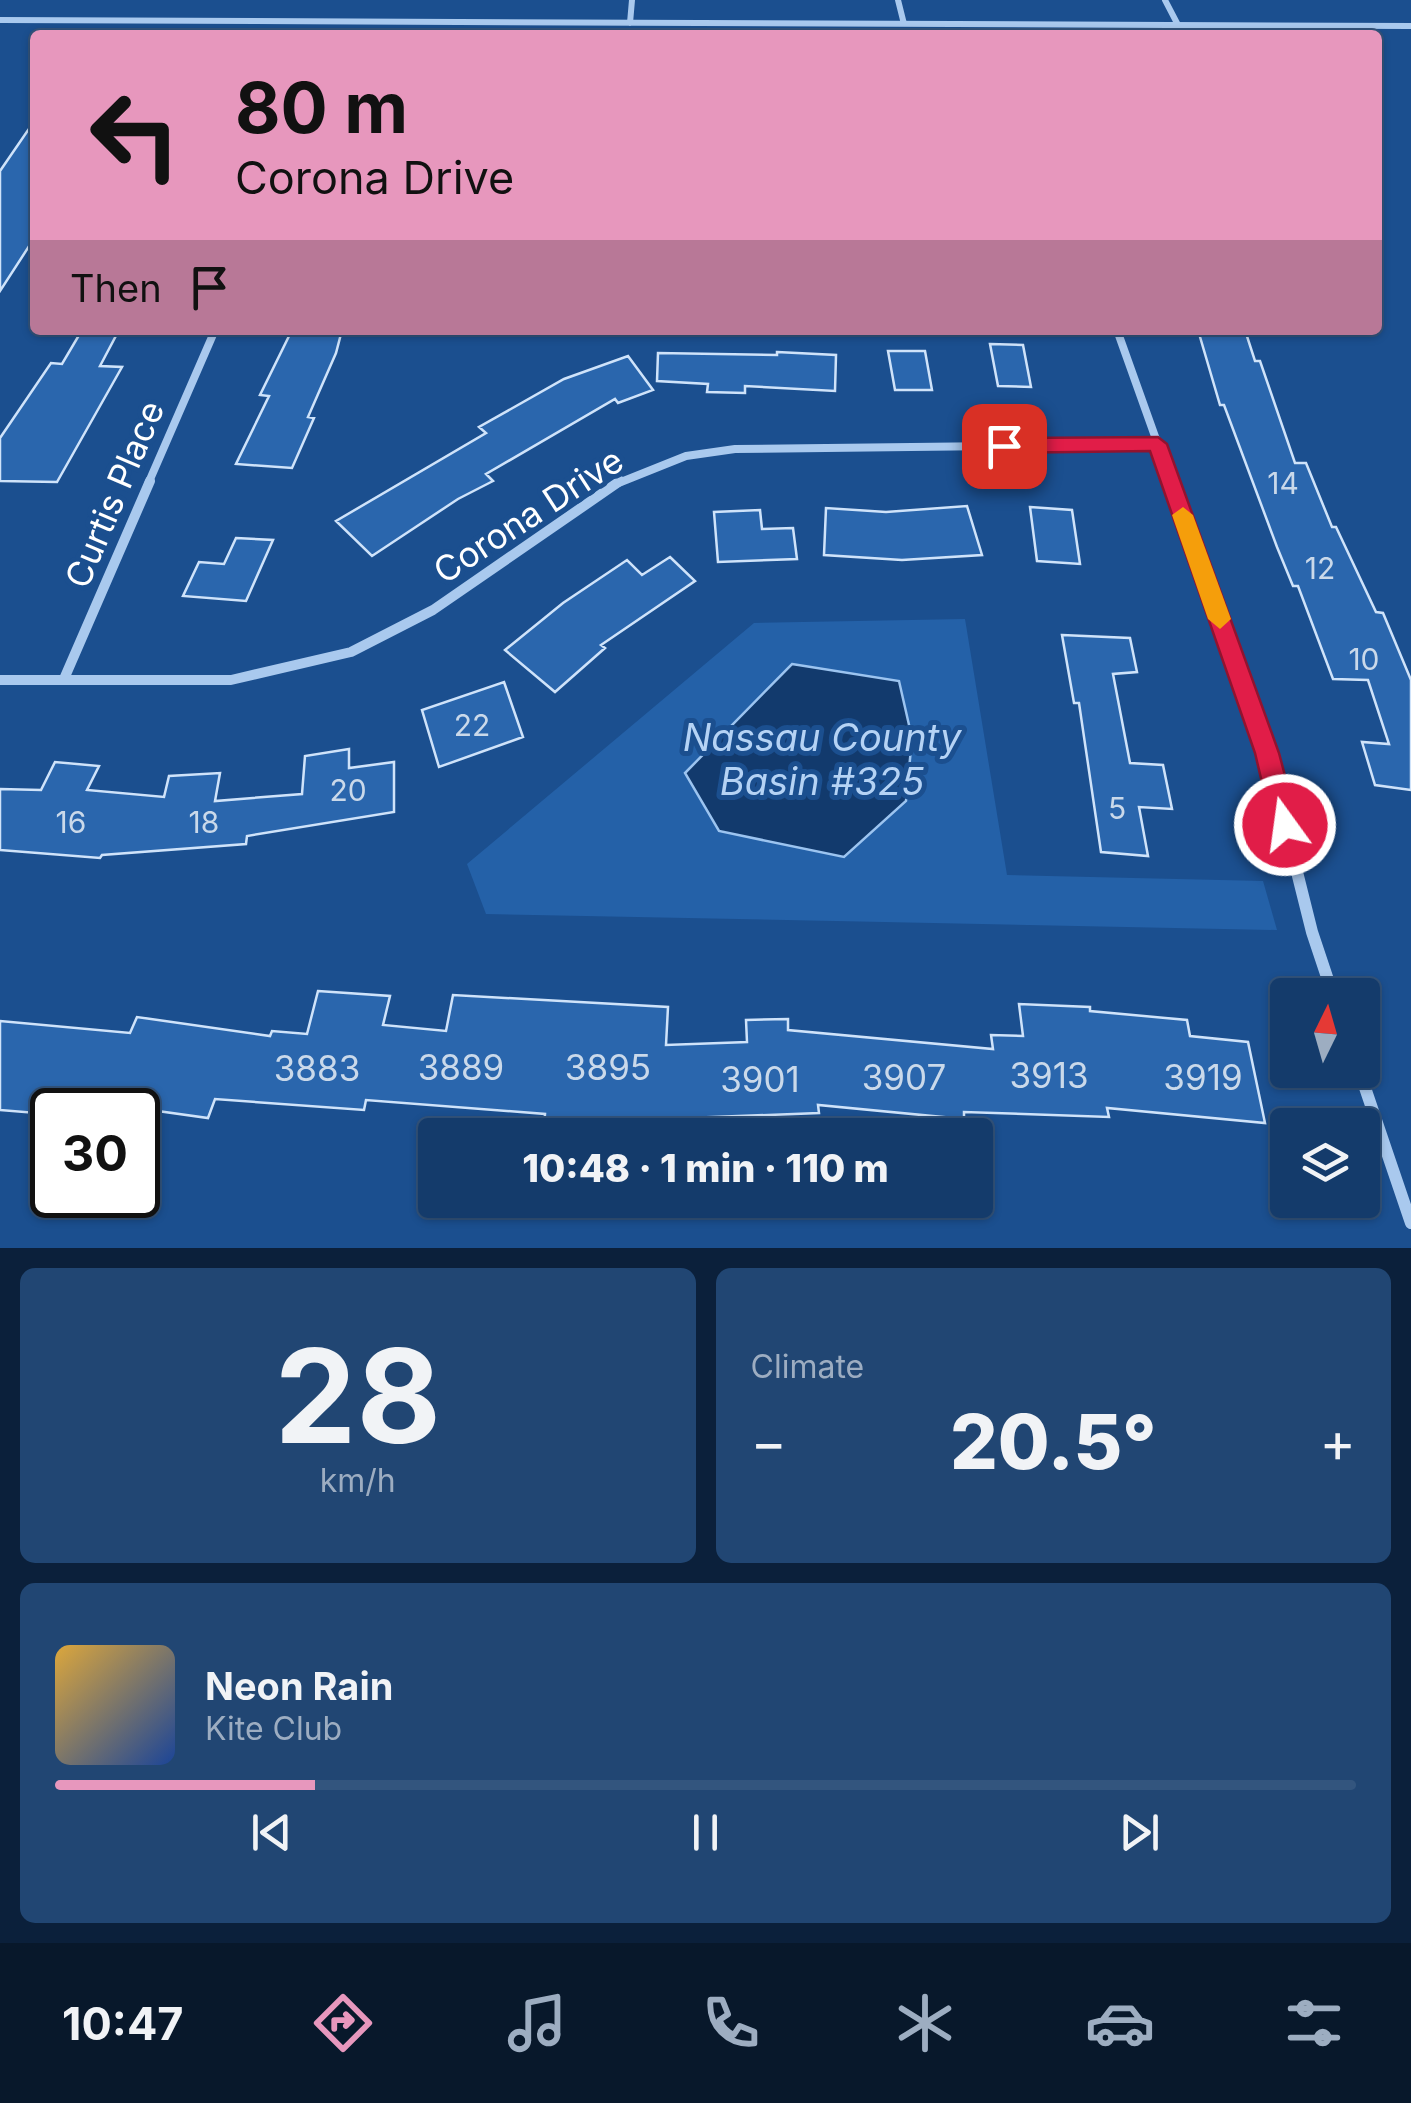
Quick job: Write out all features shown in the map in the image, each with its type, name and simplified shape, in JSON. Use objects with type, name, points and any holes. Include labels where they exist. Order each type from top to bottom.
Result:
[{"type":"street","points":[[630,23],[632,0]]},
{"type":"street","points":[[898,0],[904,24]]},
{"type":"street","points":[[1165,0],[1178,25]]},
{"type":"street","points":[[0,20],[1411,26]]},
{"type":"street","name":"Curtis Place","points":[[64,679],[213,335]]},
{"type":"street","points":[[1119,335],[1267,753],[1312,932],[1328,978]]},
{"type":"street","name":"Corona Drive","points":[[0,680],[232,680],[351,652],[433,610],[625,478],[686,456],[735,450],[1158,444]]},
{"type":"street","points":[[1365,1088],[1411,1223]]},
{"type":"shaded area","name":"Nassau County Basin #325","points":[[965,619],[1007,875],[1263,881],[1277,930],[486,914],[467,864],[754,623]]},
{"type":"water","name":"Nassau County Basin #325","points":[[792,664],[899,681],[912,738],[906,801],[844,857],[719,831],[685,773]]},
{"type":"building","points":[[30,127],[30,245],[0,291],[0,171]]},
{"type":"building","points":[[79,335],[116,335],[100,366],[122,367],[57,482],[0,481],[0,438],[51,363],[62,364]]},
{"type":"building","points":[[290,335],[341,335],[308,417],[314,418],[292,468],[236,464],[269,396],[260,395]]},
{"type":"building","points":[[1199,335],[1247,335],[1255,361],[1260,361],[1295,463],[1306,463],[1332,527],[1336,527],[1376,612],[1383,613],[1411,680],[1411,790],[1375,785],[1362,742],[1389,744],[1368,680],[1333,679],[1298,586],[1293,586],[1277,547],[1224,405],[1220,405]]},
{"type":"building","points":[[990,344],[1023,345],[1031,387],[998,386]]},
{"type":"building","points":[[888,351],[925,351],[932,390],[895,390]]},
{"type":"building","points":[[658,353],[836,355],[835,391],[745,386],[745,393],[707,392],[708,384],[657,381]]},
{"type":"building","points":[[628,356],[653,390],[618,403],[615,399],[486,474],[493,481],[458,499],[372,556],[336,521],[486,433],[479,427],[564,379]]},
{"type":"building","points":[[967,506],[982,555],[902,560],[824,555],[826,508],[886,512]]},
{"type":"building","points":[[1030,507],[1072,510],[1080,564],[1037,561]]},
{"type":"building","points":[[760,510],[762,529],[793,528],[797,559],[718,562],[714,512]]},
{"type":"building","points":[[236,538],[273,540],[246,601],[183,596],[199,562],[224,564]]},
{"type":"building","points":[[670,557],[695,581],[601,645],[605,648],[555,692],[505,650],[563,603],[627,560],[642,575]]},
{"type":"building","points":[[1062,635],[1130,638],[1137,672],[1113,674],[1130,763],[1163,765],[1172,809],[1139,807],[1148,856],[1101,852],[1079,703],[1074,703]]},
{"type":"building","points":[[504,682],[523,737],[439,767],[422,710]]},
{"type":"building","points":[[349,749],[349,768],[394,762],[394,812],[247,836],[246,844],[100,858],[0,850],[0,789],[41,790],[55,762],[99,766],[87,790],[164,797],[169,776],[220,773],[215,801],[302,794],[305,756]]},
{"type":"building","points":[[318,991],[390,996],[383,1025],[446,1031],[453,995],[668,1007],[666,1045],[747,1042],[746,1020],[788,1019],[788,1030],[993,1049],[991,1035],[1023,1036],[1019,1004],[1090,1007],[1090,1011],[1187,1020],[1190,1036],[1248,1042],[1265,1123],[1107,1108],[1109,1117],[964,1112],[964,1118],[954,1118],[818,1105],[819,1113],[545,1118],[545,1114],[366,1100],[364,1110],[215,1099],[208,1118],[160,1111],[160,1088],[30,1088],[30,1112],[0,1110],[0,1021],[130,1033],[137,1017],[270,1036],[272,1031],[307,1034]]},
{"type":"slow traffic","points":[[1183,515],[1220,619]]},
{"type":"route","points":[[1004,446],[1158,444],[1267,753],[1285,825]]}]
